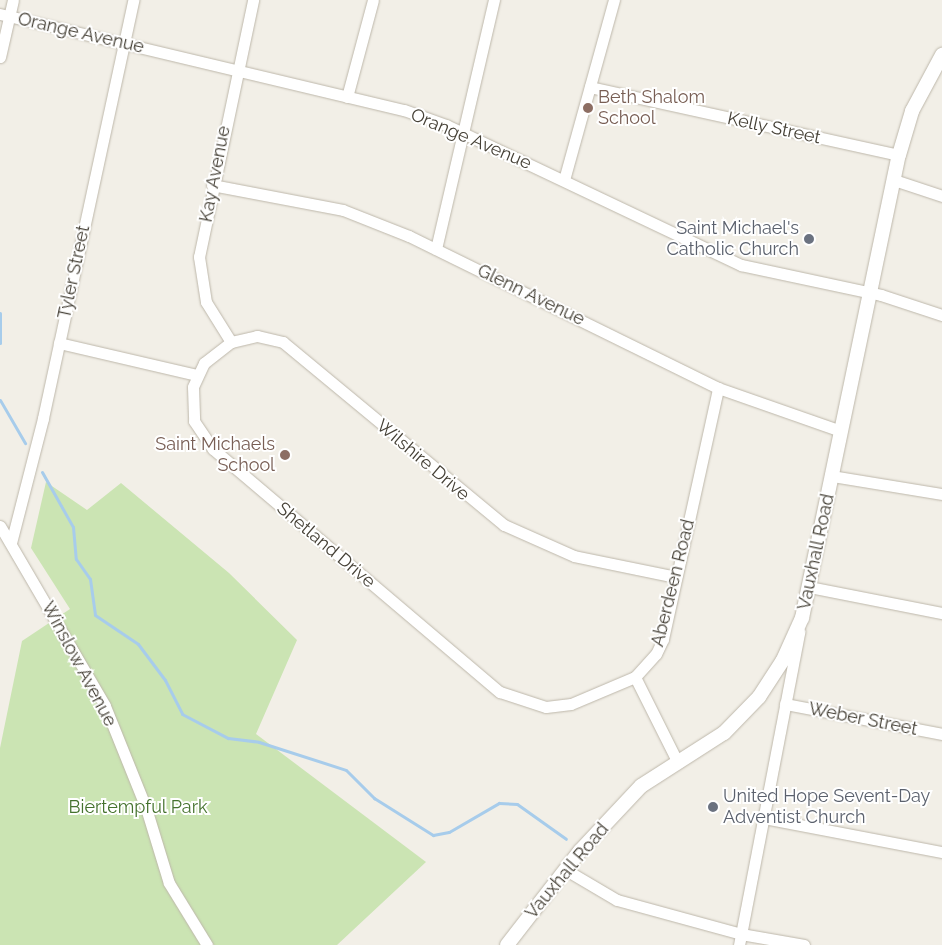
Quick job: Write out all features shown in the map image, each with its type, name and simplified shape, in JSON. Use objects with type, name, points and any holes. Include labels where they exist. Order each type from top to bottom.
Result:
[{"type":"street","points":[[0,57],[4,15],[13,0]]},
{"type":"street","name":"Tyler Street","points":[[11,542],[59,343],[122,42],[133,0]]},
{"type":"street","name":"Kay Avenue","points":[[230,342],[210,313],[200,280],[200,248],[235,70],[253,0]]},
{"type":"street","points":[[347,96],[373,0]]},
{"type":"street","points":[[436,249],[460,133],[494,0]]},
{"type":"street","points":[[564,180],[614,0]]},
{"type":"street","name":"Orange Avenue","points":[[4,15],[404,110],[564,180],[741,265],[868,292],[942,315]]},
{"type":"street","name":"Vauxhall Road","points":[[508,945],[566,870],[641,786],[678,763],[743,716],[768,685],[802,618],[868,292],[898,155],[912,111],[942,55]]},
{"type":"street","name":"Kelly Street","points":[[590,87],[898,155]]},
{"type":"street","points":[[894,180],[942,196]]},
{"type":"street","name":"Glenn Avenue","points":[[212,185],[343,210],[436,249],[718,388],[841,431]]},
{"type":"street","name":"Wilshire Drive","points":[[197,375],[213,352],[230,342],[257,336],[287,344],[482,510],[528,538],[574,556],[676,577]]},
{"type":"street","points":[[59,343],[197,375]]},
{"type":"street","name":"Shetland Drive","points":[[197,375],[192,408],[200,433],[213,449],[500,692],[530,705],[555,707],[635,677]]},
{"type":"street","name":"Aberdeen Road","points":[[635,677],[650,665],[663,639],[718,388]]},
{"type":"street","points":[[832,476],[942,494]]},
{"type":"street","name":"Winslow Avenue","points":[[0,526],[105,706],[146,808],[170,883],[207,945]]},
{"type":"street","points":[[809,587],[942,613]]},
{"type":"street","points":[[740,939],[802,618]]},
{"type":"street","points":[[635,677],[678,763]]},
{"type":"street","name":"Weber Street","points":[[785,704],[942,734]]},
{"type":"street","points":[[763,818],[942,852]]},
{"type":"street","points":[[566,870],[617,900],[740,939],[804,945]]},
{"type":"green space","name":"Biertempful Park","points":[[46,482],[87,510],[121,483],[229,573],[297,640],[256,734],[426,862],[337,945],[0,945],[0,748],[22,641],[70,609],[31,548]]},
{"type":"waterway","points":[[0,313],[0,343]]},
{"type":"waterway","points":[[0,400],[25,443]]},
{"type":"waterway","points":[[42,472],[73,527],[76,559],[90,579],[95,615],[138,644],[165,680],[182,714],[228,738],[259,742],[346,770],[374,798],[433,835],[449,832],[499,803],[517,804],[566,839]]},
{"type":"place","name":"Beth Shalom School","points":[[588,108]]},
{"type":"place","name":"Saint Michael's Catholic Church","points":[[809,239]]},
{"type":"place","name":"Saint Michaels School","points":[[285,455]]},
{"type":"place","name":"United Hope Sevent-Day Adventist Church","points":[[713,807]]}]
